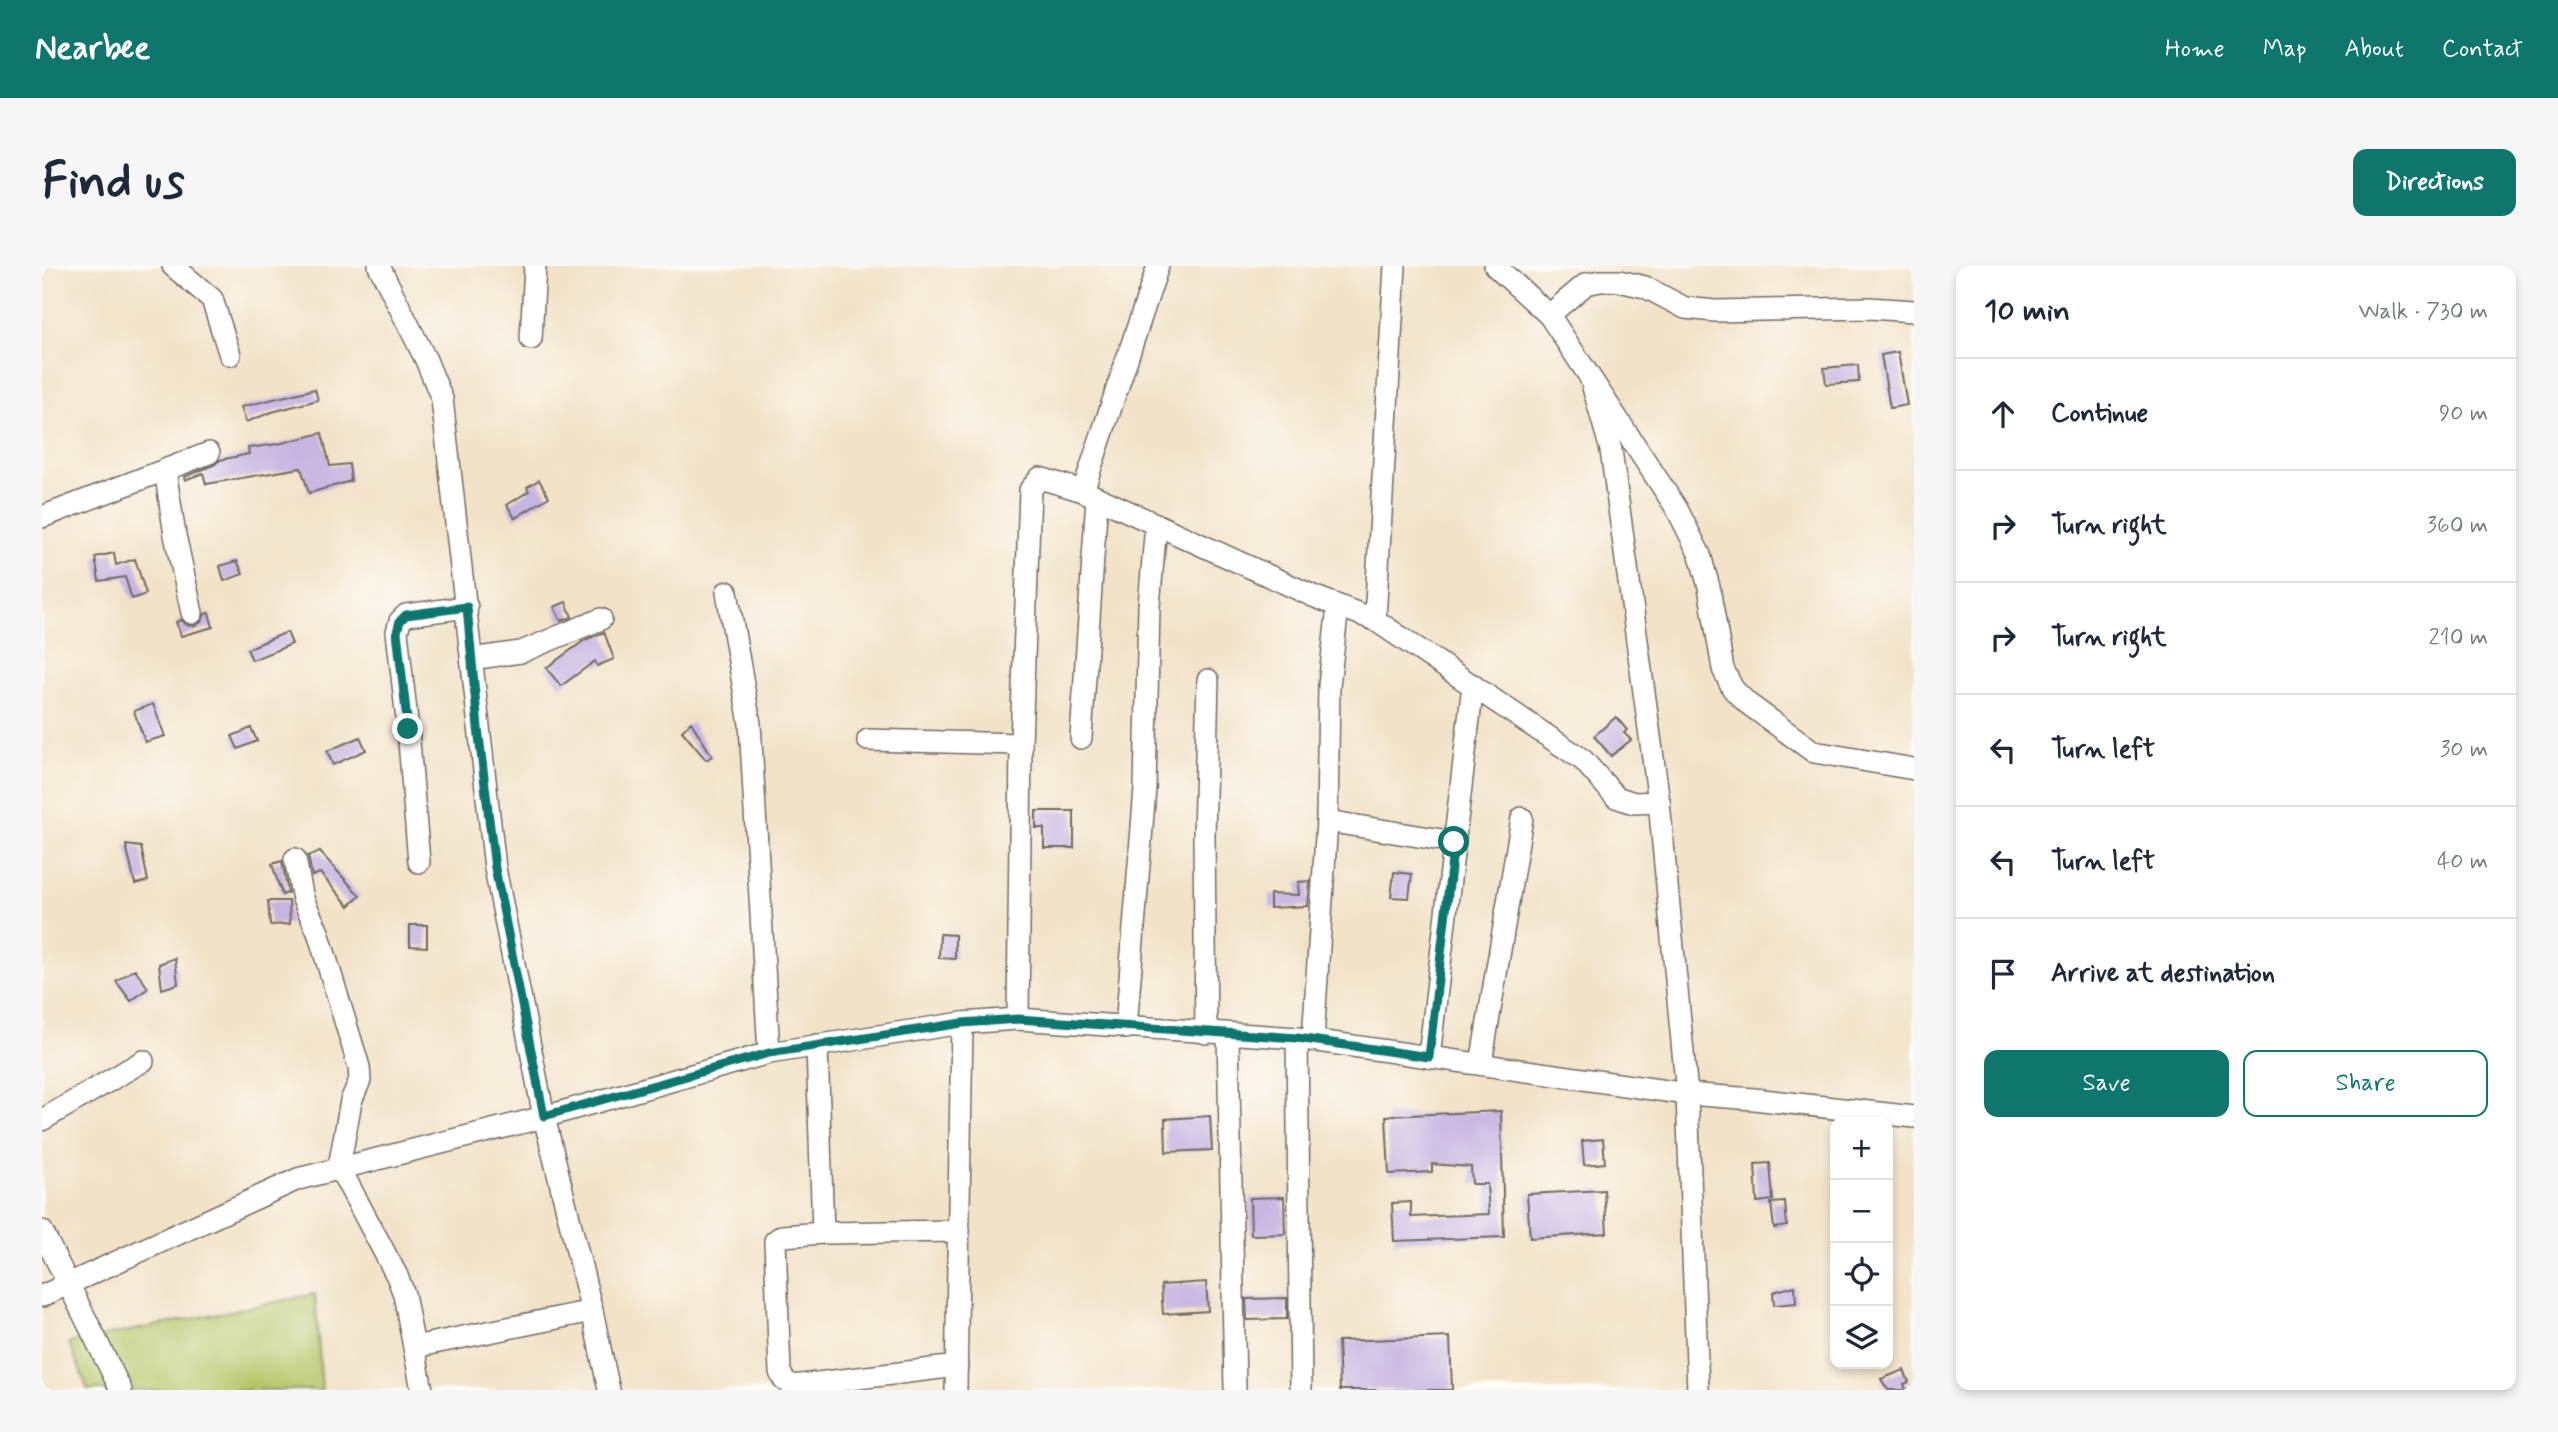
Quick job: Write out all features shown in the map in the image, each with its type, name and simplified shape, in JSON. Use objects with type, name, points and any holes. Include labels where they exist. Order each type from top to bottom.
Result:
[{"type":"street","points":[[173,266],[212,299],[230,355]]},
{"type":"street","points":[[379,266],[426,360],[442,399],[495,868],[544,1116],[609,1390]]},
{"type":"street","points":[[531,339],[535,266]]},
{"type":"street","points":[[1081,738],[1090,494],[1158,266]]},
{"type":"street","points":[[1375,620],[1395,266]]},
{"type":"street","points":[[1495,266],[1549,314],[1665,491],[1700,555],[1709,587],[1723,669],[1733,689],[1747,703],[1814,752],[1914,769]]},
{"type":"street","points":[[1549,314],[1586,284],[1600,281],[1619,281],[1645,287],[1685,308],[1715,311],[1914,311]]},
{"type":"street","points":[[1591,380],[1611,450],[1659,802],[1686,1094],[1698,1390]]},
{"type":"street","points":[[42,517],[209,453]]},
{"type":"street","points":[[165,470],[174,535],[192,613]]},
{"type":"street","points":[[1018,1019],[1021,744],[1030,489],[1040,478],[1090,494],[1338,606],[1375,620],[1583,760],[1616,797],[1634,803],[1659,802]]},
{"type":"street","points":[[1126,1028],[1145,789],[1149,606],[1156,524]]},
{"type":"street","points":[[727,592],[750,724],[769,1053]]},
{"type":"street","points":[[1301,1390],[1305,1039],[1327,821],[1329,686],[1338,606]]},
{"type":"street","points":[[419,862],[397,632],[400,621],[406,615],[467,607]]},
{"type":"street","points":[[471,659],[521,652],[601,619]]},
{"type":"street","points":[[1206,1033],[1204,836],[1208,680]]},
{"type":"street","points":[[1429,1057],[1473,685]]},
{"type":"street","points":[[868,740],[1021,744]]},
{"type":"street","points":[[1480,1064],[1522,818]]},
{"type":"street","points":[[1327,821],[1454,842]]},
{"type":"street","points":[[295,859],[303,899],[318,932],[359,1067],[360,1080],[351,1101],[339,1167],[404,1294],[422,1390]]},
{"type":"street","points":[[42,1296],[67,1282],[298,1179],[544,1116],[769,1053],[962,1023],[1018,1019],[1305,1039],[1686,1094],[1914,1117]]},
{"type":"street","points":[[956,1390],[962,1023]]},
{"type":"street","points":[[1228,1034],[1235,1390]]},
{"type":"street","points":[[817,1045],[823,1233]]},
{"type":"street","points":[[42,1119],[143,1061]]},
{"type":"street","points":[[42,1231],[121,1390]]},
{"type":"street","points":[[957,1366],[793,1386],[784,1380],[780,1372],[775,1241],[782,1236],[823,1233],[959,1231]]},
{"type":"street","points":[[414,1347],[592,1311]]},
{"type":"green space","points":[[315,1294],[322,1390],[88,1390],[69,1343]]},
{"type":"building","points":[[1898,352],[1907,405],[1890,408],[1881,355]]},
{"type":"building","points":[[1858,365],[1859,382],[1826,384],[1824,368]]},
{"type":"building","points":[[315,389],[318,400],[246,422],[241,407]]},
{"type":"building","points":[[322,433],[330,466],[349,464],[351,481],[309,493],[301,468],[206,484],[203,473],[185,480],[184,477],[220,460],[249,454],[248,448]]},
{"type":"building","points":[[539,480],[549,497],[515,518],[507,505],[529,491],[527,487]]},
{"type":"building","points":[[114,553],[116,565],[135,559],[146,594],[132,599],[125,577],[99,581],[95,557]]},
{"type":"building","points":[[237,561],[243,574],[224,581],[220,566]]},
{"type":"building","points":[[566,602],[572,617],[561,621],[554,607]]},
{"type":"building","points":[[209,613],[213,627],[181,636],[176,622],[181,620],[187,625],[195,626]]},
{"type":"building","points":[[287,632],[292,644],[252,660],[247,649]]},
{"type":"building","points":[[604,632],[614,659],[597,666],[595,661],[561,686],[546,668],[585,640]]},
{"type":"building","points":[[153,704],[165,736],[145,742],[134,711]]},
{"type":"building","points":[[1616,717],[1627,730],[1624,733],[1631,740],[1611,756],[1594,736]]},
{"type":"building","points":[[691,722],[712,756],[706,760],[682,731]]},
{"type":"building","points":[[251,728],[257,741],[238,749],[232,736]]},
{"type":"building","points":[[360,737],[366,750],[333,765],[327,751]]},
{"type":"building","points":[[1036,811],[1074,811],[1074,848],[1044,848],[1044,828],[1036,828]]},
{"type":"building","points":[[126,845],[141,847],[148,881],[135,884]]},
{"type":"building","points":[[320,852],[360,896],[349,906],[320,873],[312,876],[308,856]]},
{"type":"building","points":[[282,861],[288,893],[282,895],[272,864]]},
{"type":"building","points":[[1394,872],[1412,874],[1409,898],[1391,897]]},
{"type":"building","points":[[1310,881],[1308,906],[1270,908],[1270,894],[1299,895],[1298,882]]},
{"type":"building","points":[[268,901],[289,901],[290,924],[270,925]]},
{"type":"building","points":[[410,925],[427,925],[427,947],[410,946]]},
{"type":"building","points":[[940,934],[955,935],[955,959],[939,958]]},
{"type":"building","points":[[175,958],[178,984],[162,989],[159,964]]},
{"type":"building","points":[[135,969],[148,988],[131,1001],[116,981]]},
{"type":"building","points":[[1501,1111],[1504,1237],[1394,1241],[1392,1203],[1411,1202],[1411,1217],[1489,1214],[1487,1184],[1472,1184],[1471,1167],[1432,1164],[1432,1172],[1389,1174],[1386,1116]]},
{"type":"building","points":[[1210,1116],[1212,1150],[1166,1152],[1165,1119]]},
{"type":"building","points":[[1603,1139],[1605,1163],[1584,1165],[1582,1141]]},
{"type":"building","points":[[1770,1163],[1773,1200],[1757,1202],[1755,1164]]},
{"type":"building","points":[[1604,1190],[1607,1233],[1530,1238],[1527,1194]]},
{"type":"building","points":[[1284,1197],[1285,1234],[1251,1235],[1250,1198]]},
{"type":"building","points":[[1785,1202],[1787,1226],[1774,1228],[1771,1203]]},
{"type":"building","points":[[1206,1282],[1208,1311],[1163,1314],[1161,1285]]},
{"type":"building","points":[[1795,1286],[1796,1303],[1774,1305],[1773,1292]]},
{"type":"building","points":[[1287,1298],[1287,1319],[1247,1320],[1246,1299]]},
{"type":"building","points":[[1450,1337],[1452,1390],[1340,1390],[1338,1341]]},
{"type":"building","points":[[1904,1370],[1909,1382],[1904,1384],[1906,1390],[1888,1390],[1881,1379]]},
{"type":"route","points":[[408,729],[397,632],[400,621],[406,615],[415,613],[467,607],[495,868],[544,1116],[769,1053],[962,1023],[1018,1019],[1297,1038],[1429,1057],[1454,842]]}]
